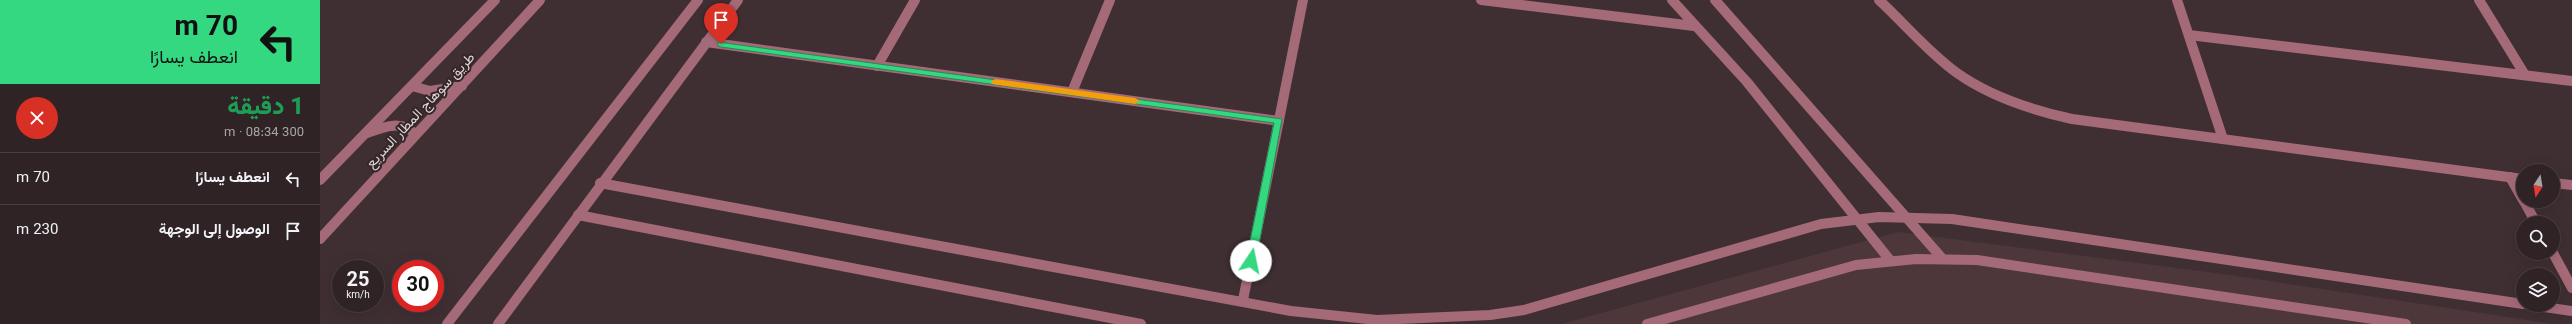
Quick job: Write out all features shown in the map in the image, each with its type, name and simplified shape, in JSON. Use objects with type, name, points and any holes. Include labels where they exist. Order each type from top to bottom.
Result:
[{"type":"street","name":"طريق سوهاج المطار السريع","points":[[320,180],[495,0]]},
{"type":"street","name":"طريق سوهاج المطار السريع","points":[[320,239],[540,0]]},
{"type":"street","points":[[447,324],[698,0]]},
{"type":"street","points":[[498,324],[600,183],[738,0]]},
{"type":"street","points":[[877,66],[915,0]]},
{"type":"street","points":[[1072,92],[1110,0]]},
{"type":"street","points":[[1243,300],[1303,0]]},
{"type":"street","points":[[1482,0],[1694,26]]},
{"type":"street","points":[[1672,0],[1694,26],[1747,82],[1855,219],[1889,259]]},
{"type":"street","points":[[1715,0],[1941,257]]},
{"type":"street","points":[[1879,0],[1956,72],[1980,88],[2010,101],[2072,119],[2516,178]]},
{"type":"street","points":[[2177,0],[2223,139]]},
{"type":"street","points":[[2479,0],[2525,75]]},
{"type":"street","points":[[2189,35],[2572,81]]},
{"type":"street","points":[[706,42],[1279,121]]},
{"type":"street","points":[[412,86],[432,91],[462,86]]},
{"type":"street","points":[[364,134],[392,126],[404,126],[412,130],[415,136]]},
{"type":"street","points":[[2510,177],[2516,188]]},
{"type":"street","points":[[600,183],[1243,300],[1291,311],[1342,317],[1412,322],[1490,320],[1814,226],[1855,219],[1905,216],[1952,219],[2516,303]]},
{"type":"street","points":[[2560,184],[2572,185]]},
{"type":"street","points":[[578,215],[1141,324]]},
{"type":"street","points":[[1647,324],[1856,265],[1889,259],[1941,257],[1977,260],[2406,324]]},
{"type":"street","points":[[2557,260],[2572,288]]},
{"type":"street","points":[[2560,309],[2572,311]]},
{"type":"shaded area","points":[[1898,232],[2223,274],[2553,324],[1561,324]]},
{"type":"slow traffic","points":[[995,82],[1135,101]]},
{"type":"route","points":[[721,44],[1279,121],[1251,261]]}]
